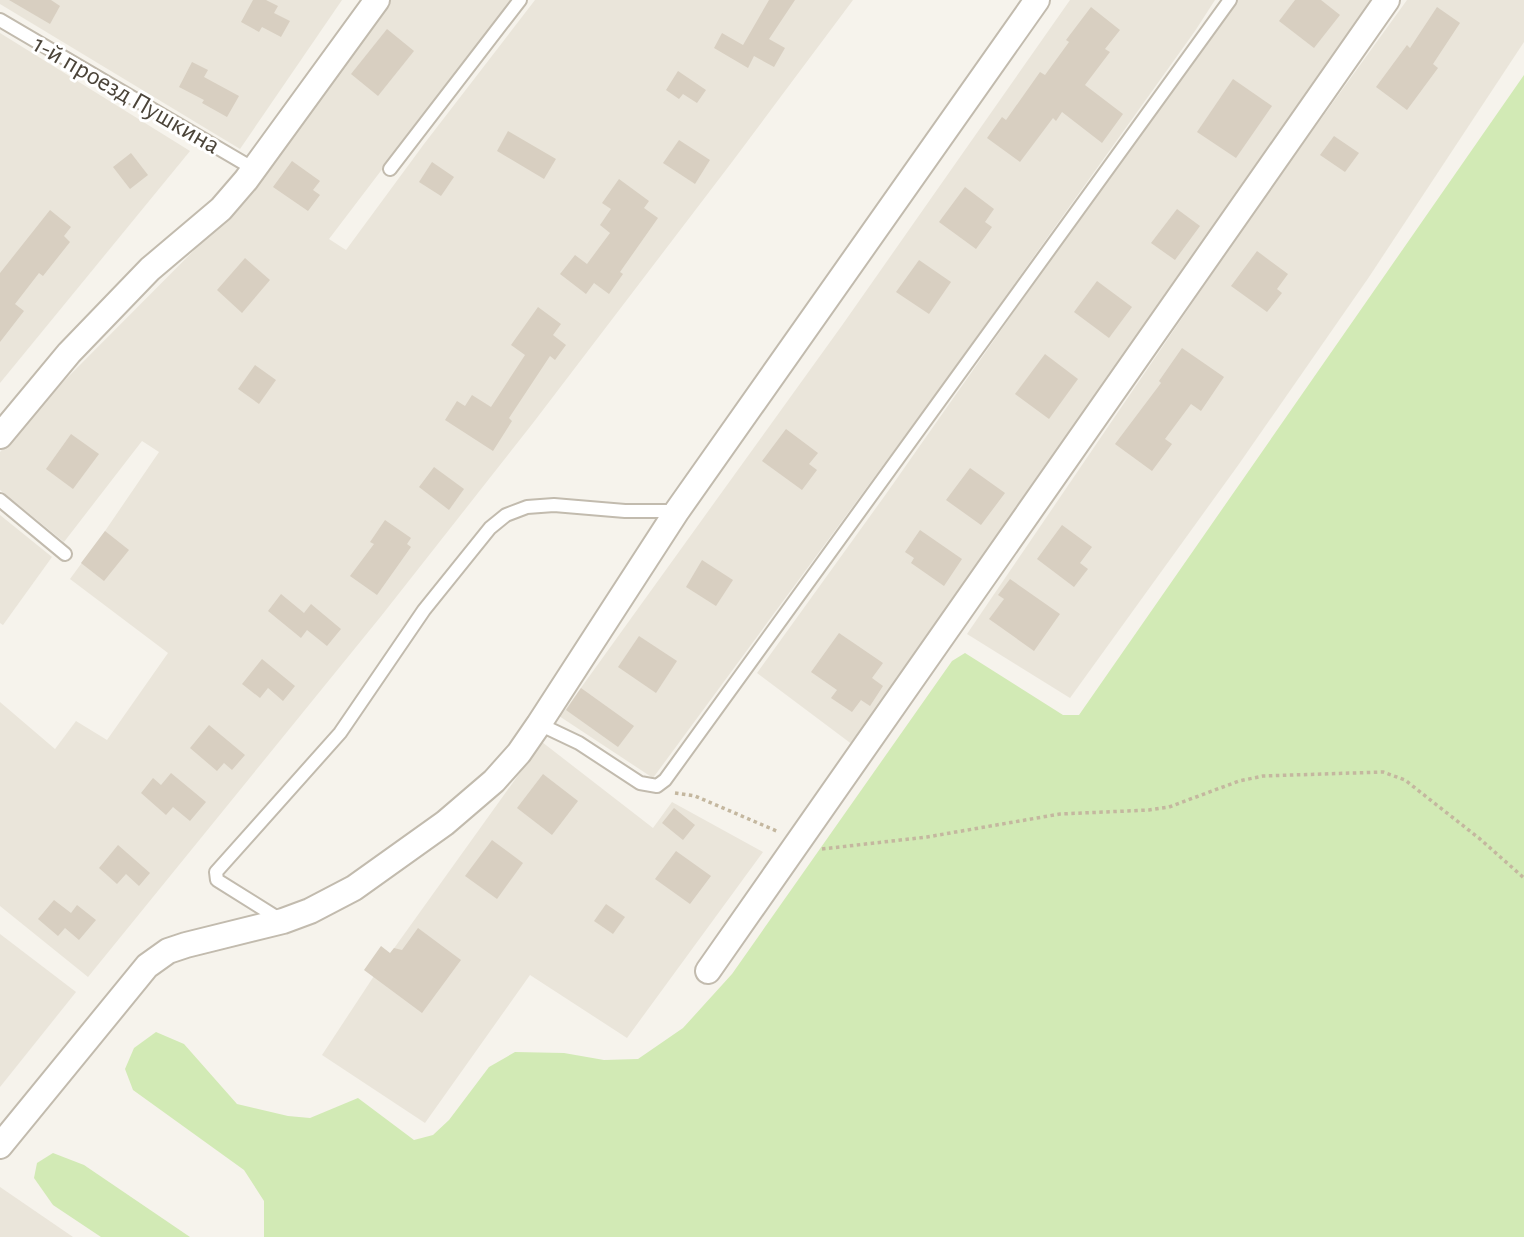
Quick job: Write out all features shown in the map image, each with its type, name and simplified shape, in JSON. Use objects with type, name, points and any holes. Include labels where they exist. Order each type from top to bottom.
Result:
[{"type":"street","points":[[0,436],[69,353],[150,270],[221,209],[254,169],[377,0]]},
{"type":"street","points":[[0,1146],[147,966],[168,951],[282,921],[310,911],[354,888],[445,823],[494,781],[519,753],[677,511],[1037,0]]},
{"type":"street","points":[[708,971],[1387,0]]},
{"type":"lane","points":[[390,169],[520,0]]},
{"type":"lane","points":[[539,724],[579,743],[640,783],[657,786],[665,780],[1230,0]]},
{"type":"lane","name":"1-й проезд Пушкина","points":[[0,20],[254,169]]},
{"type":"lane","points":[[0,500],[65,554]]},
{"type":"lane","points":[[282,921],[217,880],[216,872],[340,733],[424,610],[490,528],[506,515],[527,507],[554,505],[625,511],[677,511]]},
{"type":"path","points":[[640,783],[657,791],[695,796],[822,849],[927,837],[1060,814],[1169,807],[1239,781],[1263,776],[1383,772],[1405,780],[1480,839],[1524,878]]},
{"type":"shaded area","points":[[0,0],[342,0],[240,149],[0,4]]},
{"type":"shaded area","points":[[389,0],[511,0],[329,239],[346,250],[535,0],[853,0],[533,423],[382,615],[88,977],[0,906],[0,702],[55,749],[76,721],[107,740],[168,653],[70,579],[159,452],[142,441],[64,542],[0,490],[0,452],[65,380],[255,189]]},
{"type":"shaded area","points":[[1070,0],[1215,0],[937,392],[653,778],[559,716],[843,324]]},
{"type":"shaded area","points":[[1233,0],[1377,0],[853,745],[757,673]]},
{"type":"shaded area","points":[[1407,0],[1524,0],[1524,42],[1369,277],[1239,464],[1070,698],[967,634],[1261,202]]},
{"type":"shaded area","points":[[0,33],[190,151],[0,383]]},
{"type":"shaded area","points":[[0,515],[52,557],[3,625],[0,623]]},
{"type":"shaded area","points":[[542,742],[653,828],[672,802],[763,852],[627,1038],[530,975],[425,1123],[322,1055],[372,979]]},
{"type":"shaded area","points":[[0,934],[76,992],[0,1087]]},
{"type":"shaded area","points":[[0,1187],[73,1237],[0,1237]]},
{"type":"green space","points":[[1524,75],[1524,1237],[264,1237],[264,1201],[244,1170],[133,1090],[125,1069],[134,1048],[156,1032],[184,1044],[237,1104],[288,1116],[310,1118],[358,1098],[414,1140],[433,1135],[449,1120],[489,1067],[515,1052],[564,1053],[604,1060],[638,1059],[683,1028],[732,974],[952,661],[965,653],[1063,715],[1079,715]]},
{"type":"green space","points":[[53,1153],[84,1165],[190,1237],[101,1237],[53,1205],[34,1178],[37,1163]]},
{"type":"building","points":[[9,0],[51,0],[60,6],[50,24]]},
{"type":"building","points":[[253,0],[266,0],[278,6],[274,13],[290,21],[281,37],[262,27],[259,32],[241,22]]},
{"type":"building","points":[[769,0],[795,0],[769,39],[785,48],[774,67],[754,56],[748,68],[714,48],[722,33],[743,45]]},
{"type":"building","points":[[1295,0],[1321,0],[1340,15],[1314,48],[1279,21]]},
{"type":"building","points":[[1091,7],[1120,30],[1105,49],[1110,52],[1085,85],[1123,114],[1102,143],[1062,112],[1056,121],[1053,118],[1020,162],[987,138],[1002,117],[1006,120],[1040,72],[1045,75],[1069,42],[1066,40]]},
{"type":"building","points":[[1437,7],[1460,23],[1433,64],[1438,68],[1407,110],[1376,87],[1407,45],[1410,48]]},
{"type":"building","points":[[387,29],[414,51],[378,96],[351,74]]},
{"type":"building","points":[[192,62],[208,70],[204,77],[239,96],[227,117],[202,103],[204,100],[179,87]]},
{"type":"building","points":[[678,71],[706,90],[697,103],[683,94],[679,99],[666,90]]},
{"type":"building","points":[[1233,79],[1272,106],[1236,158],[1197,132]]},
{"type":"building","points":[[508,131],[556,159],[544,179],[497,151]]},
{"type":"building","points":[[1334,136],[1359,153],[1345,172],[1320,155]]},
{"type":"building","points":[[679,140],[710,160],[695,184],[663,163]]},
{"type":"building","points":[[131,153],[148,175],[130,189],[113,167]]},
{"type":"building","points":[[292,161],[320,181],[313,190],[320,195],[308,211],[273,187]]},
{"type":"building","points":[[432,162],[454,177],[441,196],[419,182]]},
{"type":"building","points":[[619,179],[649,201],[644,208],[658,218],[620,272],[623,274],[609,294],[594,283],[586,294],[560,274],[575,255],[587,264],[610,233],[600,225],[611,209],[602,203]]},
{"type":"building","points":[[965,187],[994,209],[985,222],[992,227],[976,249],[939,222]]},
{"type":"building","points":[[1177,209],[1200,226],[1175,260],[1151,243]]},
{"type":"building","points":[[50,210],[71,227],[64,236],[70,242],[43,276],[39,273],[15,304],[24,311],[0,342],[0,273]]},
{"type":"building","points":[[1257,251],[1288,274],[1277,289],[1282,293],[1267,312],[1231,286]]},
{"type":"building","points":[[245,258],[270,280],[242,313],[217,290]]},
{"type":"building","points":[[919,260],[951,282],[929,314],[896,292]]},
{"type":"building","points":[[1097,281],[1132,307],[1109,338],[1074,312]]},
{"type":"building","points":[[538,307],[561,324],[553,335],[566,345],[555,360],[550,356],[509,418],[512,421],[493,451],[445,420],[457,401],[465,406],[472,395],[491,407],[525,355],[511,345]]},
{"type":"building","points":[[1182,348],[1224,377],[1201,411],[1191,404],[1165,439],[1172,444],[1152,471],[1115,444],[1161,383],[1159,381]]},
{"type":"building","points":[[1045,354],[1078,379],[1049,419],[1015,394]]},
{"type":"building","points":[[255,365],[276,380],[259,404],[238,389]]},
{"type":"building","points":[[786,429],[818,453],[809,464],[817,470],[802,490],[762,461]]},
{"type":"building","points":[[71,434],[99,454],[73,489],[46,469]]},
{"type":"building","points":[[434,467],[464,489],[449,510],[419,487]]},
{"type":"building","points":[[970,468],[1005,493],[981,525],[946,500]]},
{"type":"building","points":[[385,520],[411,538],[407,544],[411,547],[377,595],[350,576],[374,544],[370,542]]},
{"type":"building","points":[[1062,525],[1092,547],[1080,563],[1088,569],[1074,587],[1037,559]]},
{"type":"building","points":[[920,530],[962,559],[944,586],[911,563],[914,558],[905,552]]},
{"type":"building","points":[[105,531],[129,550],[104,581],[81,563]]},
{"type":"building","points":[[702,560],[733,580],[716,606],[686,587]]},
{"type":"building","points":[[1010,579],[1060,614],[1034,651],[989,619],[1004,599],[998,595]]},
{"type":"building","points":[[281,594],[304,613],[311,604],[341,629],[327,646],[307,630],[301,638],[268,611]]},
{"type":"building","points":[[839,633],[883,663],[872,678],[883,686],[870,706],[861,700],[852,712],[831,698],[837,690],[811,672]]},
{"type":"building","points":[[639,636],[677,661],[656,693],[618,667]]},
{"type":"building","points":[[262,659],[295,686],[283,701],[268,688],[260,698],[242,684]]},
{"type":"building","points":[[581,688],[634,726],[618,747],[566,710]]},
{"type":"building","points":[[209,725],[245,755],[232,770],[224,763],[217,771],[190,748]]},
{"type":"building","points":[[171,773],[206,802],[190,821],[173,807],[166,815],[141,793],[153,778],[161,785]]},
{"type":"building","points":[[543,774],[578,801],[552,835],[517,808]]},
{"type":"building","points":[[674,808],[695,825],[683,840],[662,823]]},
{"type":"building","points":[[492,840],[523,863],[497,899],[465,876]]},
{"type":"building","points":[[118,845],[150,873],[139,886],[126,874],[117,884],[99,868]]},
{"type":"building","points":[[676,851],[711,876],[690,904],[655,879]]},
{"type":"building","points":[[54,900],[71,913],[77,905],[96,920],[79,940],[65,928],[58,936],[38,919]]},
{"type":"building","points":[[606,904],[625,917],[613,934],[594,921]]},
{"type":"building","points":[[418,928],[461,960],[422,1013],[364,970],[381,946],[390,953],[394,948],[402,950]]}]
